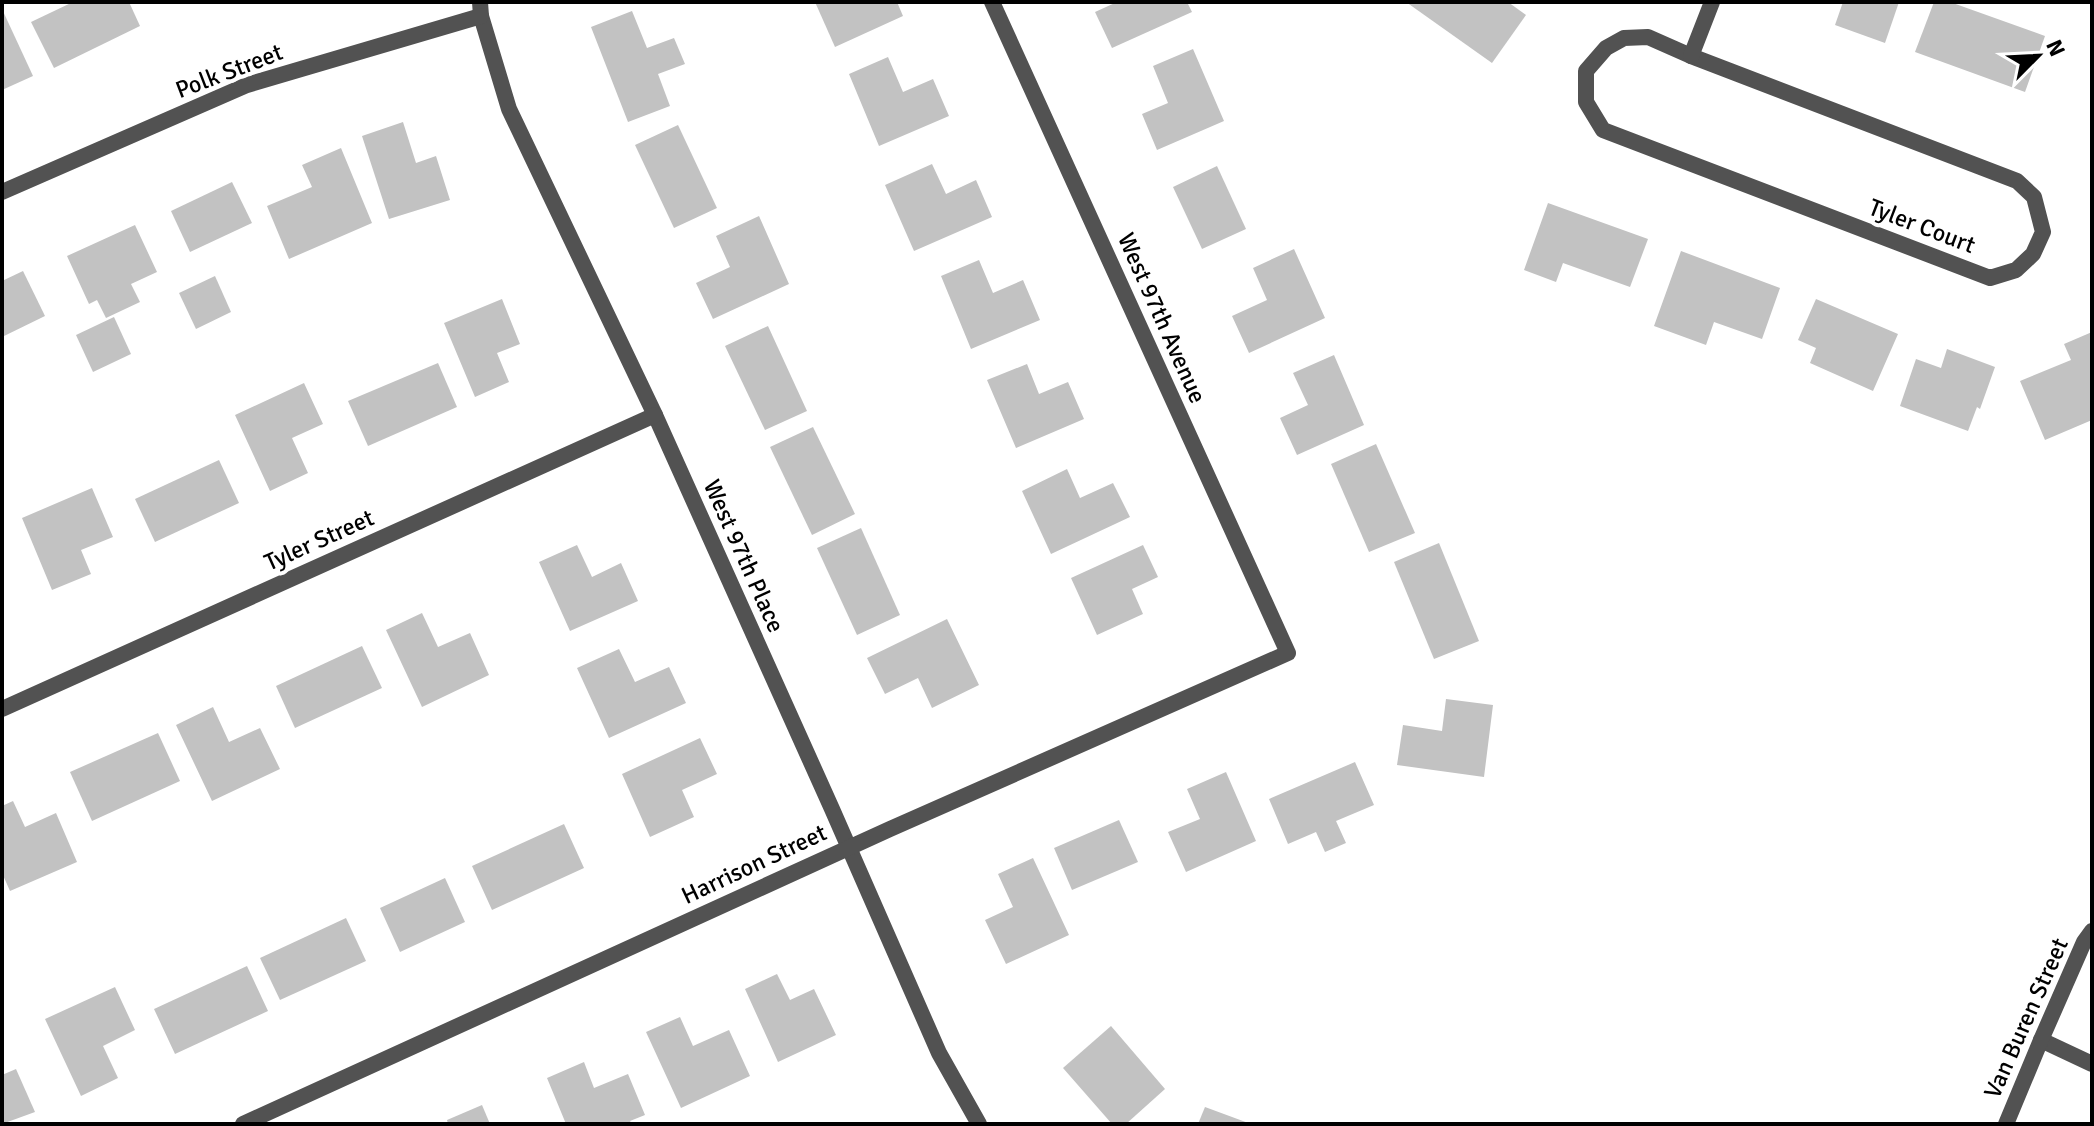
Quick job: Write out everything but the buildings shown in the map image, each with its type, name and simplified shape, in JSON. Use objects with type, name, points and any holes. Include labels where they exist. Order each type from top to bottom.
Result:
[{"type":"street","name":"West 97th Avenue","points":[[992,2],[1288,653]]},
{"type":"street","points":[[1691,56],[1712,2]]},
{"type":"street","name":"Polk Street","points":[[2,192],[247,85],[480,9]]},
{"type":"street","name":"West 97th Place","points":[[480,9],[509,109],[655,415],[939,1053],[979,1124]]},
{"type":"street","name":"Tyler Court","points":[[1648,37],[1691,56],[2017,181],[2034,197],[2043,232],[2033,254],[2016,270],[1990,278],[1603,130],[1586,102],[1586,71],[1606,48],[1624,38],[1648,37]]},
{"type":"street","name":"Tyler Street","points":[[2,709],[655,415]]},
{"type":"street","name":"Harrison Street","points":[[243,1124],[849,847],[1288,653]]},
{"type":"street","name":"Van Buren Street","points":[[2006,1124],[2084,942],[2092,931]]},
{"type":"street","points":[[2041,1040],[2092,1064]]}]
